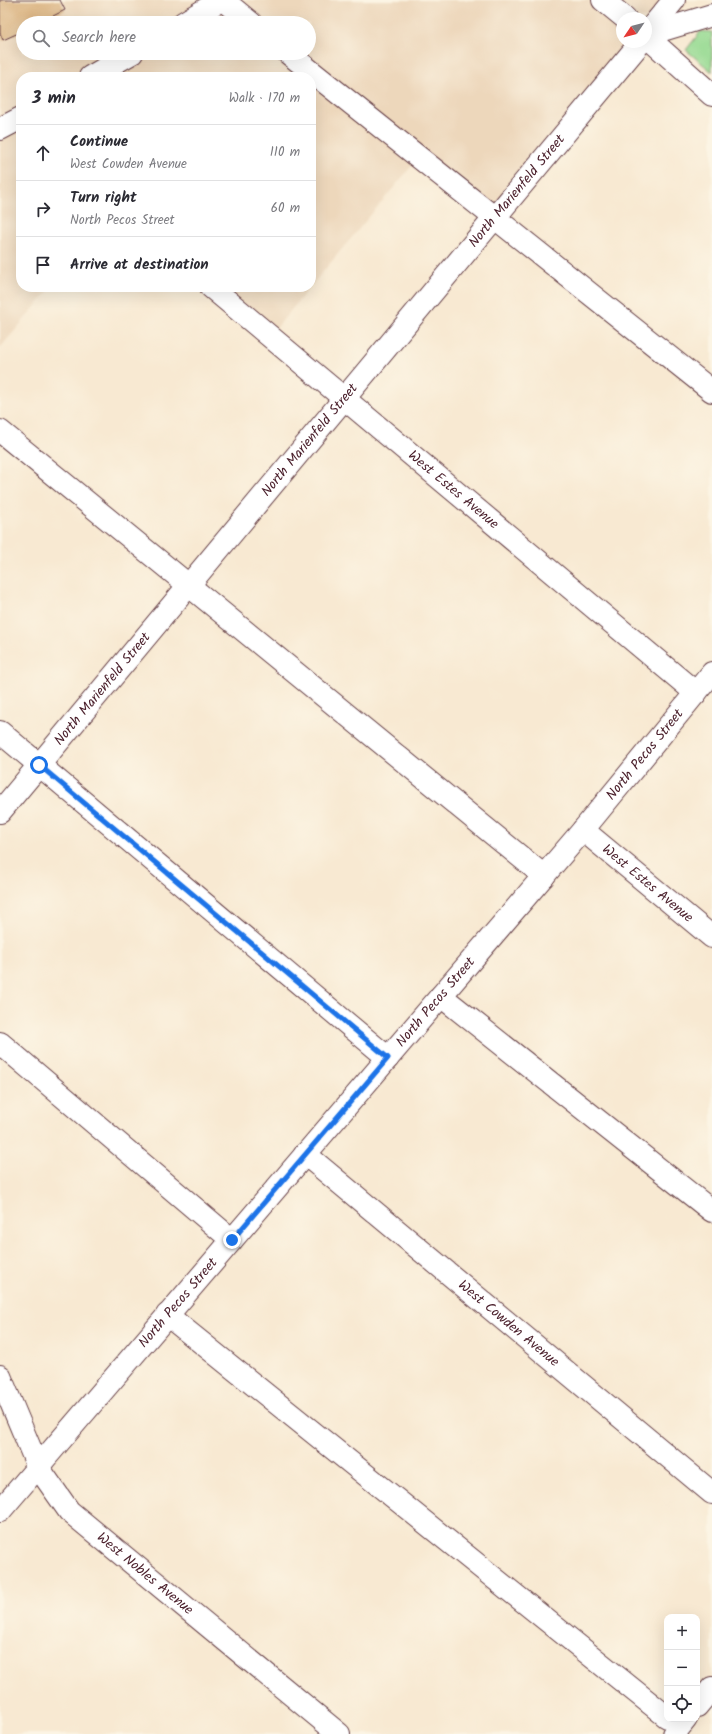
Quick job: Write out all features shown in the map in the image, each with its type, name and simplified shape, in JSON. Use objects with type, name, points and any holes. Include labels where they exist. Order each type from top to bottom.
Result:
[{"type":"main road","points":[[195,16],[222,0],[242,16]]},
{"type":"main road","points":[[603,0],[618,12]]},
{"type":"main road","points":[[652,28],[674,0]]},
{"type":"main road","points":[[652,33],[712,15]]},
{"type":"main road","points":[[652,40],[712,95]]},
{"type":"main road","name":"North Marienfeld Street","points":[[0,812],[635,48]]},
{"type":"main road","points":[[99,72],[120,60]]},
{"type":"main road","points":[[297,60],[312,72]]},
{"type":"main road","points":[[316,76],[494,219],[712,391]]},
{"type":"main road","name":"West Estes Avenue","points":[[217,292],[696,693]]},
{"type":"main road","points":[[0,431],[189,584],[544,876]]},
{"type":"main road","name":"North Pecos Street","points":[[0,1511],[304,1154],[544,876],[712,673]]},
{"type":"main road","points":[[0,732],[388,1058]]},
{"type":"main road","name":"West Estes Avenue","points":[[583,830],[712,937]]},
{"type":"main road","points":[[441,996],[712,1211]]},
{"type":"main road","points":[[0,1043],[232,1240]]},
{"type":"main road","name":"West Cowden Avenue","points":[[304,1154],[712,1493]]},
{"type":"main road","points":[[167,1316],[675,1723]]},
{"type":"main road","name":"West Nobles Avenue","points":[[0,1376],[38,1467],[69,1511],[339,1734]]},
{"type":"main road","points":[[700,1702],[712,1688]]},
{"type":"shaded area","points":[[0,0],[689,0],[652,44],[652,12],[616,12],[616,48],[649,48],[501,224],[421,155],[316,280],[316,72],[16,72],[16,292],[48,292],[0,348]]},
{"type":"shaded area","points":[[215,292],[306,292],[269,337]]},
{"type":"green space","points":[[701,31],[712,32],[712,72],[686,50]]},
{"type":"building","points":[[0,0],[60,0],[65,10],[53,16],[16,16],[16,34],[3,40],[0,33]]},
{"type":"route","points":[[39,765],[388,1058],[304,1154],[232,1240]]}]
